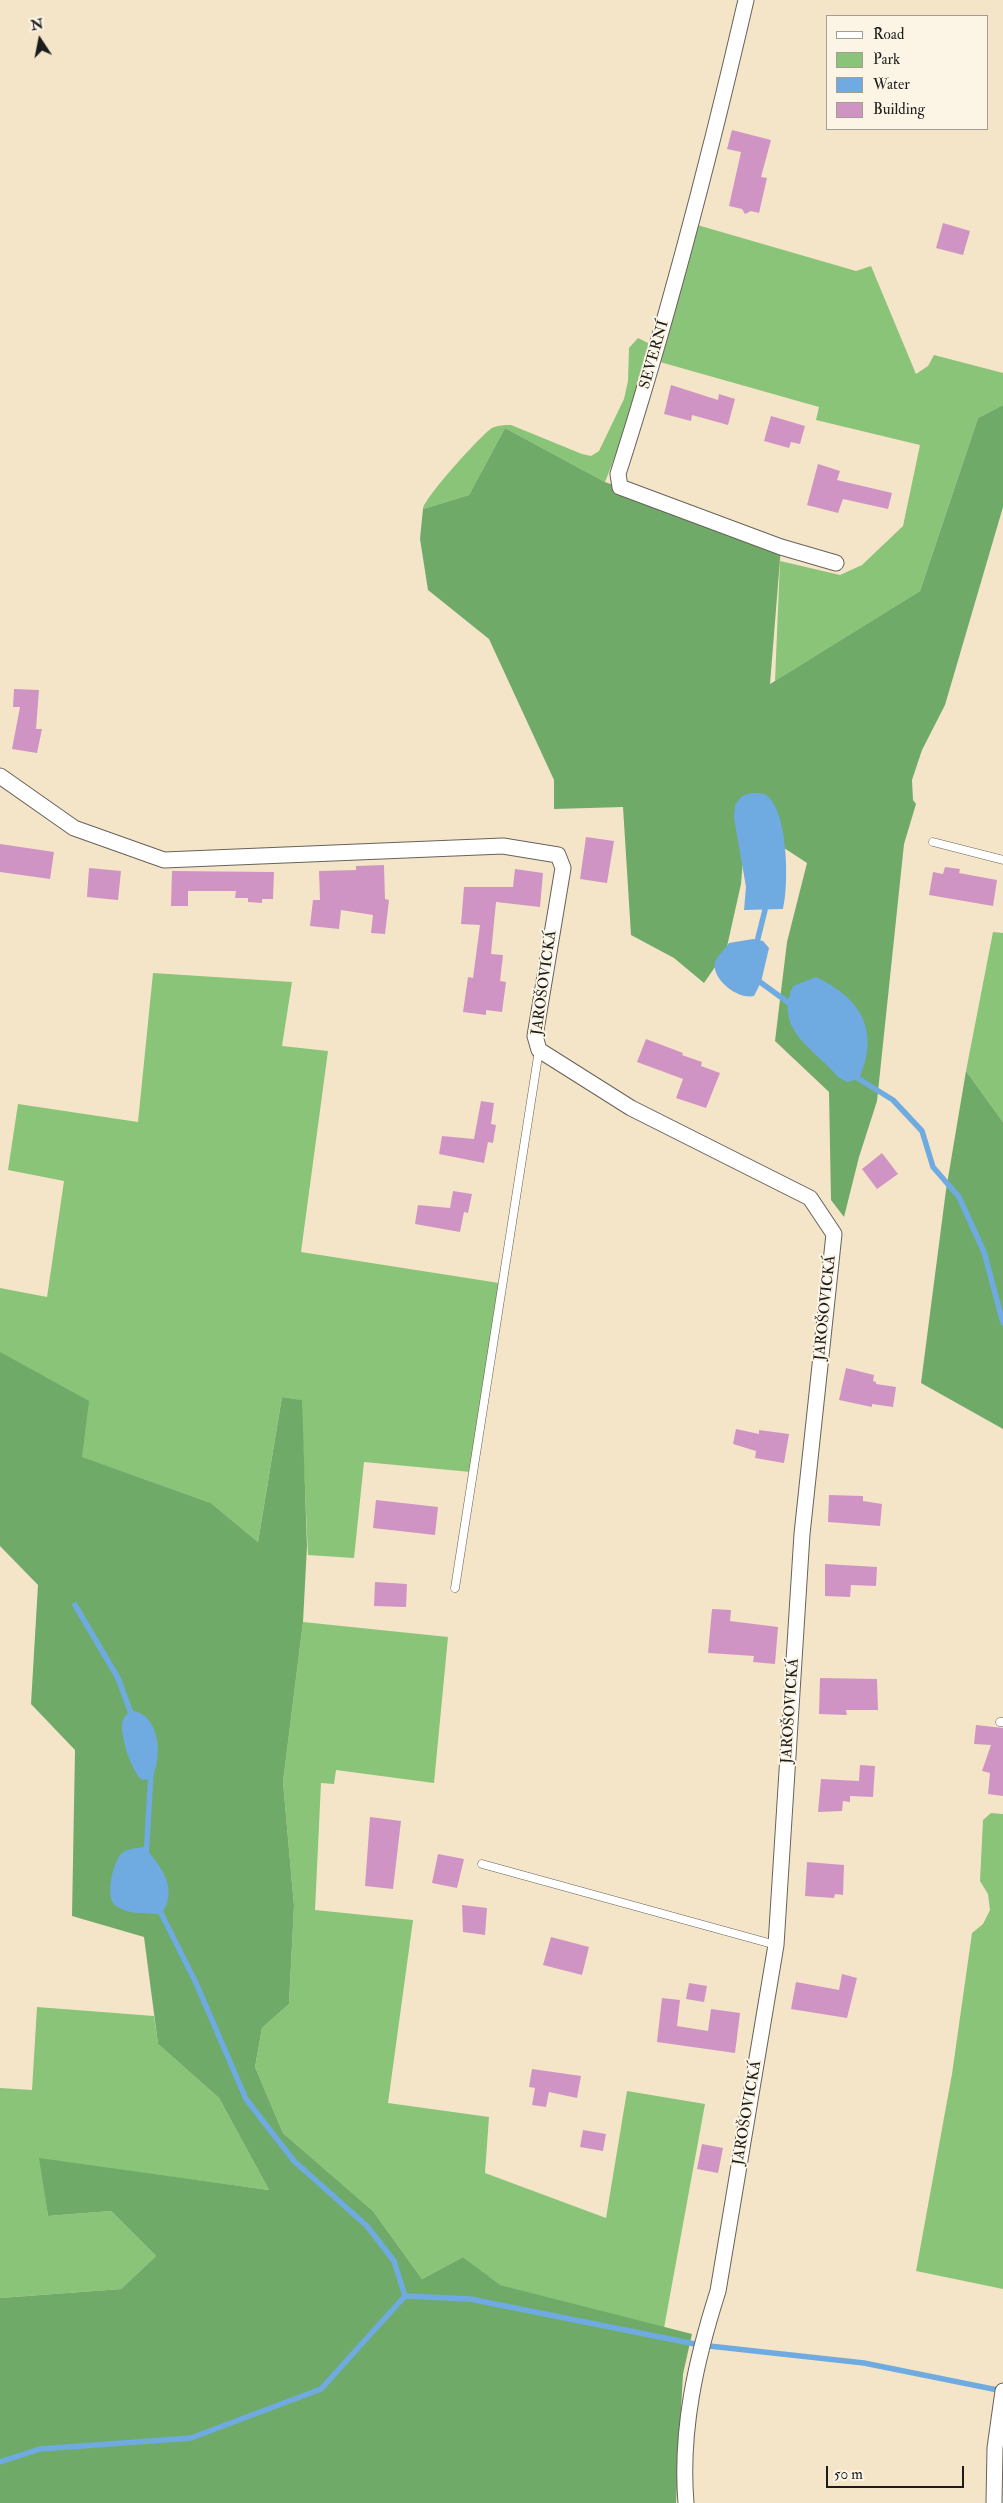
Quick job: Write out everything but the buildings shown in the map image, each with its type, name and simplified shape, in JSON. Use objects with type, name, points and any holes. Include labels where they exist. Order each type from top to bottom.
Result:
[{"type":"street","name":"SEVERNÍ","points":[[746,0],[720,111],[658,348],[618,474],[620,487],[781,547],[836,563]]},
{"type":"street","name":"JAROŠOVICKÁ","points":[[0,776],[74,828],[164,860],[503,846],[558,855],[563,868],[535,1036],[539,1050],[631,1108],[810,1198],[834,1234],[802,1534],[776,1945],[718,2291],[700,2345],[689,2406],[685,2482],[686,2503]]},
{"type":"street","points":[[994,2503],[994,2448],[1003,2391]]},
{"type":"lane","points":[[933,842],[1003,860]]},
{"type":"lane","points":[[455,1588],[539,1050]]},
{"type":"lane","points":[[482,1864],[776,1945]]},
{"type":"green space","points":[[687,222],[856,271],[871,266],[916,374],[928,366],[934,355],[1003,373],[1003,405],[978,418],[920,591],[775,681],[780,561],[840,575],[862,565],[903,526],[920,445],[816,420],[819,407],[653,360],[605,482],[505,428],[469,495],[423,509],[454,467],[486,433],[495,427],[511,425],[582,454],[591,456],[599,451],[624,399],[628,381],[629,348],[638,338],[652,345]]},
{"type":"green space","points":[[1003,405],[1003,507],[945,705],[922,750],[912,780],[913,800],[916,804],[904,844],[877,1101],[859,1157],[844,1217],[831,1200],[829,1092],[775,1041],[787,942],[807,863],[746,823],[741,884],[726,951],[704,983],[674,958],[631,935],[623,807],[554,809],[554,780],[489,639],[428,590],[420,539],[423,509],[469,495],[505,428],[605,482],[781,547],[770,684],[920,591],[978,418]]},
{"type":"green space","points":[[993,932],[1003,933],[1003,1122],[966,1071]]},
{"type":"green space","points":[[153,973],[292,982],[282,1046],[328,1051],[301,1252],[499,1283],[471,1472],[364,1462],[354,1558],[308,1555],[301,1400],[282,1397],[258,1542],[211,1503],[81,1457],[0,1352],[0,1288],[47,1297],[64,1181],[8,1170],[18,1104],[138,1122]]},
{"type":"green space","points":[[966,1071],[1003,1122],[1003,1429],[921,1383],[946,1190]]},
{"type":"green space","points":[[0,1352],[89,1401],[82,1457],[211,1503],[258,1542],[282,1397],[302,1400],[307,1546],[303,1622],[283,1782],[294,1906],[289,2004],[262,2028],[255,2067],[283,2133],[373,2211],[422,2279],[463,2257],[500,2285],[692,2334],[683,2374],[676,2503],[0,2503],[0,2298],[121,2289],[156,2256],[111,2211],[48,2216],[39,2158],[269,2190],[219,2098],[158,2044],[144,1937],[72,1916],[75,1750],[31,1704],[38,1585],[0,1546]]},
{"type":"green space","points":[[303,1622],[448,1637],[434,1783],[336,1770],[334,1784],[321,1783],[315,1910],[413,1920],[388,2103],[489,2117],[485,2173],[606,2218],[627,2091],[705,2104],[664,2328],[499,2285],[463,2257],[422,2279],[373,2211],[283,2133],[255,2067],[262,2028],[289,2004],[294,1906],[283,1782]]},
{"type":"green space","points":[[991,1813],[1003,1814],[1003,2289],[916,2271],[952,2074],[972,1933],[983,1924],[990,1910],[988,1894],[980,1881],[983,1820]]},
{"type":"green space","points":[[37,2007],[154,2016],[158,2044],[219,2098],[269,2190],[40,2159],[48,2216],[111,2211],[156,2256],[121,2289],[0,2298],[0,2088],[32,2090]]},
{"type":"water","points":[[752,793],[764,794],[772,801],[783,830],[786,883],[783,909],[744,910],[746,887],[734,818],[735,805],[742,796]]},
{"type":"water","points":[[753,939],[763,941],[769,948],[761,982],[754,996],[741,995],[721,981],[715,969],[715,962],[729,943]]},
{"type":"water","points":[[816,977],[845,995],[863,1018],[867,1031],[868,1046],[859,1079],[847,1082],[838,1077],[808,1047],[792,1026],[788,1015],[788,1001],[793,986]]},
{"type":"water","points":[[130,1710],[141,1713],[148,1719],[156,1735],[158,1753],[152,1778],[142,1780],[138,1776],[127,1752],[122,1726]]},
{"type":"water","points":[[144,1847],[157,1862],[166,1879],[168,1896],[161,1914],[126,1911],[112,1902],[111,1880],[119,1857],[127,1850]]},
{"type":"waterway","points":[[756,946],[765,910]]},
{"type":"waterway","points":[[756,979],[793,1006]]},
{"type":"waterway","points":[[854,1074],[893,1100],[922,1131],[933,1167],[959,1197],[984,1252],[1003,1323]]},
{"type":"waterway","points":[[75,1605],[118,1678],[132,1716]]},
{"type":"waterway","points":[[146,1858],[151,1772]]},
{"type":"waterway","points":[[159,1909],[196,1983],[246,2099],[294,2161],[367,2226],[394,2261],[405,2296],[470,2299],[700,2345],[864,2363],[1003,2391]]},
{"type":"waterway","points":[[0,2462],[40,2449],[191,2438],[321,2389],[405,2296]]}]
